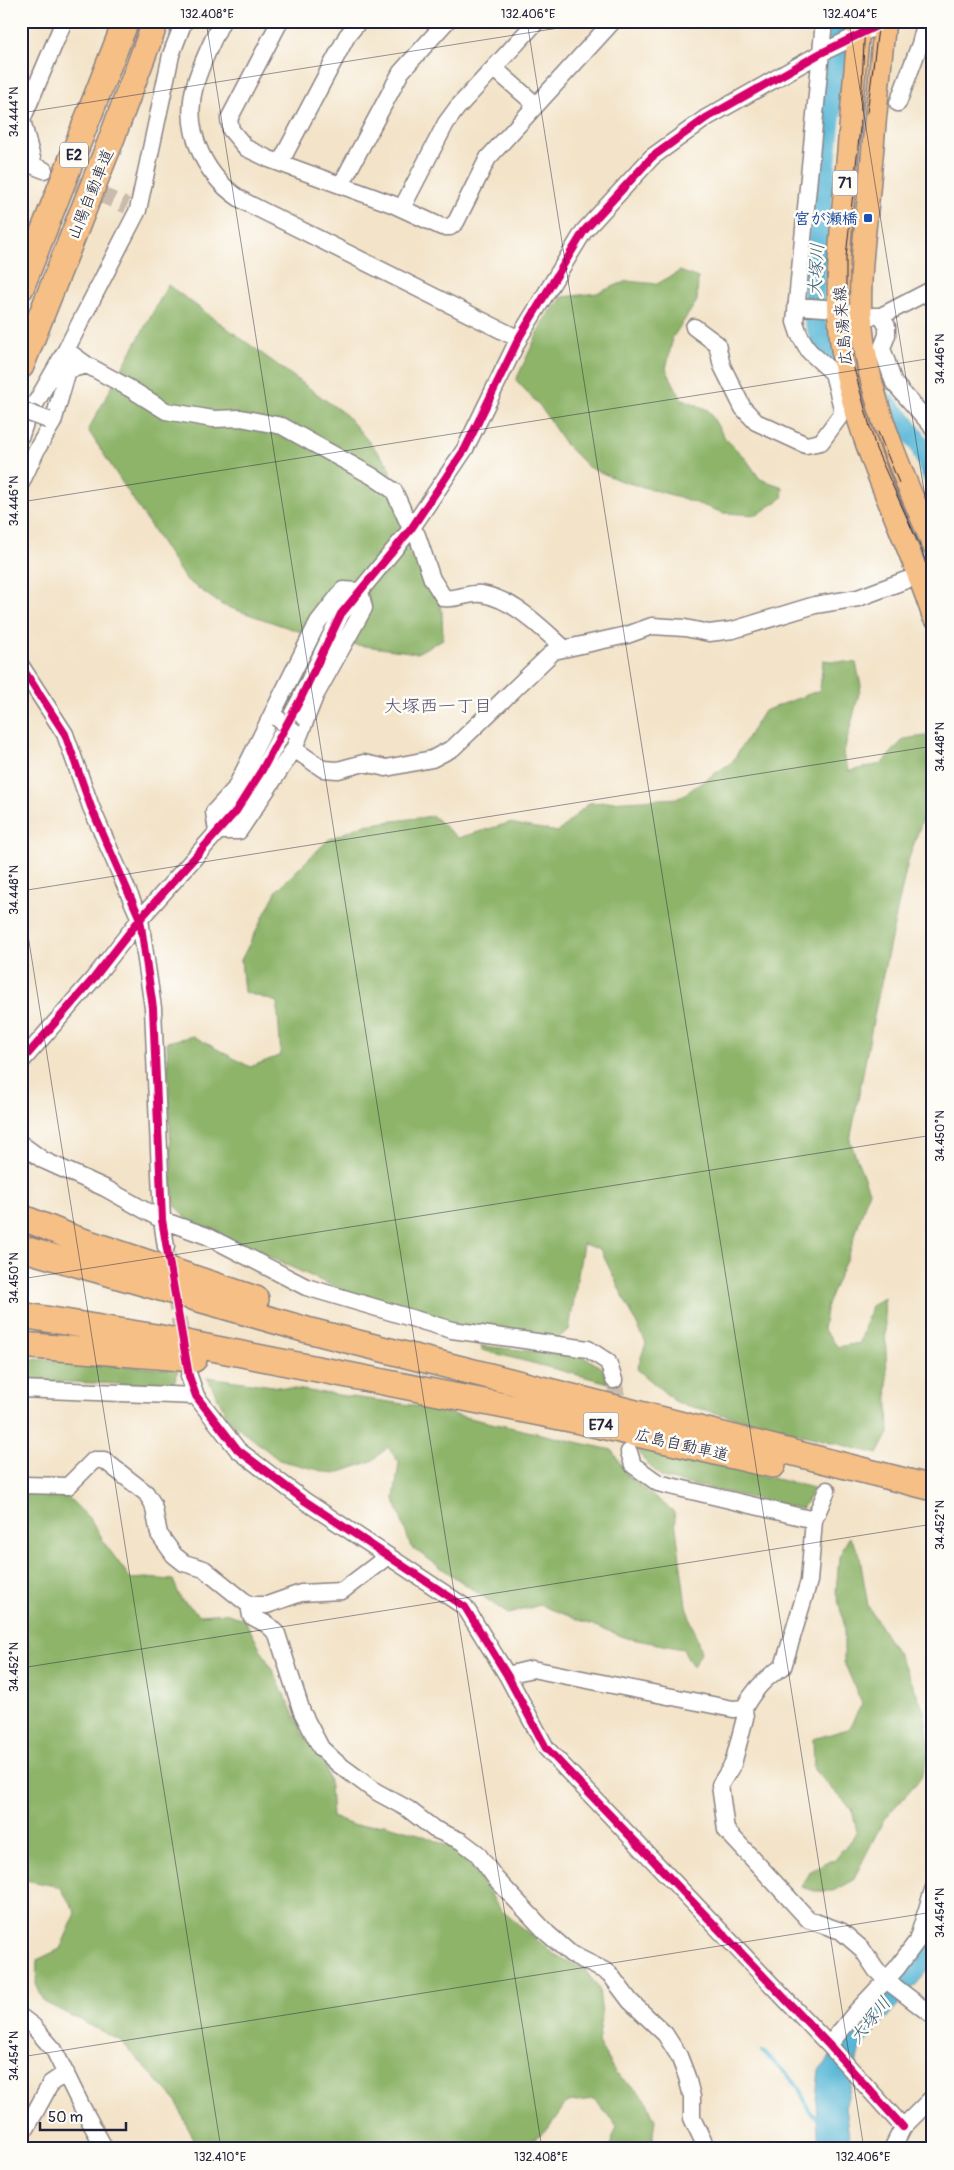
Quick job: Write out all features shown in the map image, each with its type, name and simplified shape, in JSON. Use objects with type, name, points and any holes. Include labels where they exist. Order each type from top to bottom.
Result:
[{"type":"highway","name":"山陽自動車道","points":[[21,288],[126,21]]},
{"type":"highway","name":"山陽自動車道","points":[[21,366],[108,148],[156,21]]},
{"type":"highway","points":[[21,382],[108,148]]},
{"type":"highway","points":[[21,1217],[71,1237],[479,1372]]},
{"type":"highway","points":[[21,1248],[307,1330],[479,1372]]},
{"type":"highway","points":[[21,1315],[156,1337],[400,1386]]},
{"type":"highway","points":[[21,1345],[241,1362],[400,1386]]},
{"type":"highway","name":"広島自動車道","points":[[479,1372],[800,1463],[933,1506]]},
{"type":"highway","name":"広島自動車道","points":[[400,1386],[933,1488]]},
{"type":"main road","name":"広島湯来線","points":[[885,22],[862,261],[871,316],[870,370],[881,414],[898,464],[933,545]]},
{"type":"main road","name":"広島湯来線","points":[[857,31],[838,260],[831,309],[843,345],[848,380],[861,429],[926,572],[933,616]]},
{"type":"street","points":[[44,170],[34,166],[22,120],[64,21]]},
{"type":"street","points":[[21,435],[26,420],[66,350],[132,208],[171,55],[184,21]]},
{"type":"street","points":[[222,21],[196,80],[192,111],[194,132],[199,149],[209,169],[219,182],[239,198],[278,219],[519,339]]},
{"type":"street","points":[[280,21],[229,119],[231,130],[246,148],[280,163],[402,208],[442,227],[453,225],[488,158],[613,21]]},
{"type":"street","points":[[280,163],[348,34],[359,21]]},
{"type":"street","points":[[402,208],[446,124],[457,108],[537,21]]},
{"type":"street","points":[[694,327],[716,344],[722,366],[743,408],[756,422],[806,445],[821,442],[843,412],[833,374],[809,351],[799,334],[796,322],[824,51],[824,21]]},
{"type":"street","points":[[898,104],[920,44],[926,21]]},
{"type":"street","points":[[341,185],[401,72],[446,22]]},
{"type":"street","points":[[21,1062],[94,978],[140,919],[236,811],[262,770],[300,700],[341,614],[410,529],[465,449],[519,339],[584,231],[652,157],[706,118],[857,31],[885,22]]},
{"type":"street","points":[[494,68],[536,105]]},
{"type":"street","points":[[871,316],[933,290]]},
{"type":"street","points":[[798,306],[831,309],[871,316],[887,326],[887,335],[882,348],[894,384],[933,429]]},
{"type":"street","points":[[66,350],[87,366],[130,388],[166,411],[212,419],[242,418],[282,426],[372,476],[394,491],[410,529],[417,535],[432,579],[444,598],[454,599],[480,594],[499,600],[524,612],[564,648]]},
{"type":"street","points":[[21,483],[51,421],[68,370],[87,366]]},
{"type":"street","points":[[21,410],[51,421]]},
{"type":"street","points":[[275,716],[323,769],[338,770],[364,763],[386,768],[432,759],[453,748],[554,651],[627,635],[652,626],[686,628],[709,633],[734,630],[815,605],[858,598],[926,572]]},
{"type":"street","points":[[217,831],[214,812],[234,789],[275,716],[318,622],[343,590],[360,591]]},
{"type":"street","points":[[217,831],[239,831],[296,739],[315,696],[364,608],[360,591]]},
{"type":"street","points":[[21,666],[65,734],[91,806],[140,919],[152,1008],[162,1220],[166,1247]]},
{"type":"street","points":[[21,1144],[42,1160],[105,1188],[162,1220],[207,1236],[306,1288],[452,1330],[588,1349],[608,1362],[614,1380]]},
{"type":"street","points":[[189,1376],[196,1396],[238,1450],[305,1501],[465,1607],[508,1675],[546,1748],[832,2048],[903,2127]]},
{"type":"street","points":[[21,1389],[196,1396]]},
{"type":"street","points":[[629,1452],[633,1465],[658,1483],[814,1520]]},
{"type":"street","points":[[21,1485],[68,1486],[94,1460],[104,1460],[146,1493],[152,1504],[159,1534],[174,1555],[184,1563],[204,1569],[249,1606],[251,1616],[268,1625],[277,1634],[302,1712],[321,1748],[337,1763],[374,1791],[408,1809],[434,1829],[461,1841],[477,1853],[496,1879],[548,1934],[571,1954],[610,1973],[630,2001],[665,2034],[679,2056],[687,2077],[692,2098],[692,2118],[707,2149]]},
{"type":"street","points":[[827,1490],[814,1520],[809,1581],[783,1667],[772,1673],[755,1689],[744,1708],[745,1718],[733,1764],[720,1785],[726,1830],[809,1920],[840,1931],[862,1949],[876,1970],[888,1981],[933,2016]]},
{"type":"street","points":[[249,1606],[267,1605],[301,1593],[342,1591],[388,1556]]},
{"type":"street","points":[[508,1675],[532,1669],[733,1709],[744,1708]]},
{"type":"street","points":[[832,2048],[856,2012],[888,1981],[916,1941],[933,1890]]},
{"type":"street","points":[[21,2017],[33,2026],[54,2050],[105,2149]]},
{"type":"street","points":[[21,2132],[27,2127],[51,2083],[66,2073]]},
{"type":"street","points":[[892,2149],[903,2127],[933,2097]]},
{"type":"green space","points":[[680,271],[698,278],[697,301],[673,337],[666,369],[681,398],[708,410],[725,438],[746,459],[760,479],[783,487],[782,498],[757,515],[724,513],[679,497],[621,481],[588,467],[566,445],[540,406],[516,380],[545,318],[563,297],[597,293],[627,281],[657,284]]},
{"type":"green space","points":[[168,285],[346,415],[387,463],[442,611],[443,639],[417,653],[327,641],[222,605],[185,579],[88,430]]},
{"type":"green space","points":[[823,660],[856,663],[861,686],[843,755],[849,771],[881,764],[904,739],[933,735],[933,789],[908,861],[875,1011],[850,1141],[869,1191],[850,1251],[827,1304],[823,1329],[838,1347],[860,1343],[871,1306],[884,1298],[889,1433],[878,1454],[677,1403],[637,1369],[646,1343],[600,1249],[583,1244],[569,1330],[556,1339],[457,1326],[339,1289],[188,1220],[176,1207],[172,1186],[167,1042],[193,1036],[250,1067],[281,1055],[277,1002],[244,992],[241,960],[277,890],[328,840],[363,825],[433,816],[458,838],[509,823],[558,832],[589,803],[679,798],[732,762],[764,711],[820,690]]},
{"type":"green space","points":[[481,1346],[582,1356],[601,1367],[609,1383],[482,1350]]},
{"type":"green space","points":[[21,1358],[178,1370],[174,1383],[167,1386],[21,1380]]},
{"type":"green space","points":[[207,1377],[411,1405],[612,1450],[627,1475],[674,1512],[686,1606],[701,1652],[693,1667],[683,1649],[627,1638],[540,1605],[508,1614],[411,1547],[394,1499],[399,1463],[388,1447],[372,1461],[335,1474],[279,1460],[230,1421]]},
{"type":"green space","points":[[636,1446],[814,1488],[802,1509],[662,1478],[644,1460]]},
{"type":"green space","points":[[21,1494],[66,1495],[91,1520],[105,1544],[131,1579],[173,1580],[181,1599],[200,1615],[225,1613],[244,1619],[275,1675],[304,1736],[325,1764],[330,1786],[332,1817],[355,1826],[385,1824],[422,1835],[459,1851],[479,1876],[500,1909],[554,1954],[585,1970],[599,1989],[602,2016],[598,2043],[615,2072],[645,2098],[655,2120],[652,2142],[656,2149],[609,2149],[617,2126],[594,2099],[567,2102],[548,2129],[519,2149],[201,2149],[195,2144],[176,2101],[121,2041],[44,2002],[36,1984],[37,1960],[60,1949],[76,1913],[60,1887],[21,1879]]},
{"type":"green space","points":[[849,1537],[859,1552],[868,1606],[904,1665],[924,1710],[930,1751],[921,1778],[884,1819],[853,1880],[833,1891],[815,1891],[801,1887],[809,1872],[835,1859],[857,1832],[852,1809],[814,1770],[813,1739],[848,1729],[862,1704],[844,1662],[844,1624],[836,1592],[839,1557]]},
{"type":"water","points":[[933,1912],[933,1965],[860,2048],[845,2108],[851,2149],[819,2149],[816,2099],[819,2070],[912,1961],[925,1936]]},
{"type":"waterway","name":"大塚川","points":[[840,21],[814,279],[814,319],[821,340],[901,419],[920,445],[933,476]]},
{"type":"waterway","points":[[763,2052],[801,2091],[809,2111],[815,2116],[820,2117]]},
{"type":"tunnel","points":[[55,175],[127,206]]},
{"type":"tunnel","points":[[166,1247],[184,1349]]},
{"type":"tunnel","points":[[614,1380],[621,1416]]},
{"type":"tram line","points":[[865,21],[860,128],[846,257],[846,286],[852,361],[876,449],[922,551],[933,583]]},
{"type":"tram line","points":[[867,113],[879,21]]},
{"type":"tram line","points":[[878,432],[899,483]]},
{"type":"cycle path","points":[[21,1062],[94,978],[140,919],[236,811],[262,770],[300,700],[341,614],[411,529],[465,449],[520,336],[584,231],[652,157],[706,118],[821,53],[887,21]]},
{"type":"cycle path","points":[[21,666],[65,734],[91,807],[140,919],[153,1008],[162,1220],[189,1376],[196,1396],[238,1450],[305,1501],[465,1607],[507,1675],[546,1748],[829,2045],[903,2127]]},
{"type":"place","name":"宮が瀬橋","points":[[868,218]]},
{"type":"district","name":"大塚西一丁目","points":[[438,706]]}]
